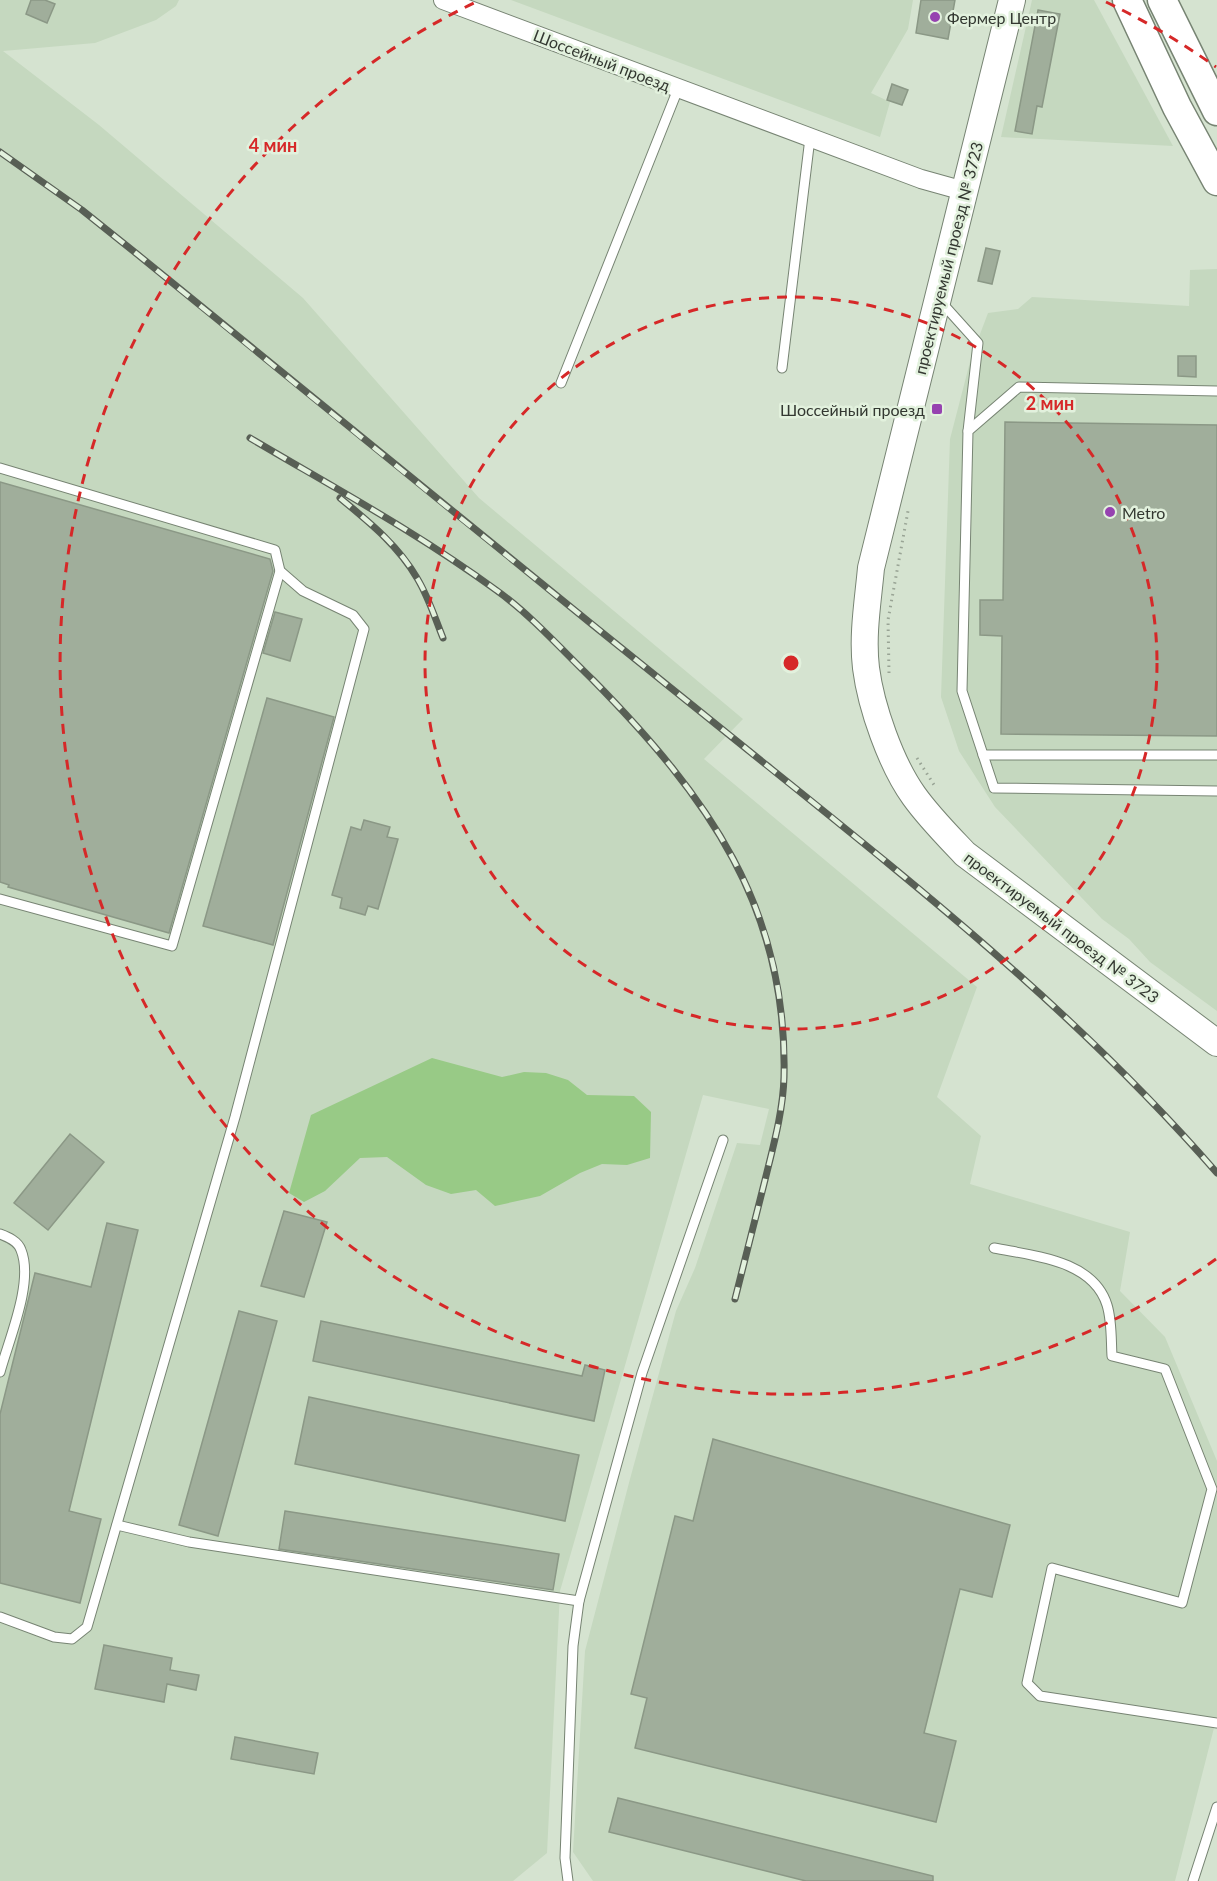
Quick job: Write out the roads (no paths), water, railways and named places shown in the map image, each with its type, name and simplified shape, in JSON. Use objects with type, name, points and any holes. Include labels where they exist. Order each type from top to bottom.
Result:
[{"type":"main road","name":"проектируемый проезд № 3723","points":[[1012,0],[871,568],[865,621],[866,668],[875,710],[892,755],[913,794],[965,854],[1217,1044]]},
{"type":"main road","points":[[1127,0],[1177,107],[1217,181]]},
{"type":"main road","points":[[1162,0],[1216,109]]},
{"type":"street","name":"Шоссейный проезд","points":[[443,0],[921,179],[964,191]]},
{"type":"lane","points":[[561,383],[678,88]]},
{"type":"lane","points":[[782,368],[810,138]]},
{"type":"lane","points":[[937,298],[978,343],[968,430],[962,691],[994,788],[1217,791]]},
{"type":"lane","points":[[968,430],[1018,387],[1217,391]]},
{"type":"lane","points":[[0,468],[275,550],[280,571],[172,946],[0,899]]},
{"type":"lane","points":[[0,1617],[54,1637],[72,1639],[87,1628],[234,1117],[364,628],[353,615],[303,591],[280,571]]},
{"type":"lane","points":[[983,755],[1217,755]]},
{"type":"lane","points":[[568,1881],[565,1847],[573,1646],[579,1601],[642,1373],[723,1140]]},
{"type":"lane","points":[[0,1234],[11,1238],[21,1248],[25,1282],[0,1372]]},
{"type":"lane","points":[[994,1248],[1051,1259],[1093,1278],[1107,1306],[1112,1356],[1164,1369],[1212,1489],[1182,1604],[1052,1568],[1027,1683],[1040,1696],[1217,1723]]},
{"type":"lane","points":[[117,1526],[189,1542],[579,1601]]},
{"type":"lane","points":[[1193,1881],[1217,1807]]},
{"type":"railway","points":[[0,152],[82,210],[137,254],[904,876],[1035,989],[1098,1048],[1159,1109],[1217,1173]]},
{"type":"railway","points":[[250,438],[436,549],[522,610],[593,680],[672,767],[705,812],[733,858],[755,907],[772,960],[782,1016],[784,1077],[777,1129],[735,1299]]},
{"type":"railway","points":[[340,498],[362,516],[401,555],[425,592],[443,638]]},
{"type":"place","name":"Фермер Центр","points":[[935,17]]},
{"type":"place","name":"Шоссейный проезд","points":[[937,409]]},
{"type":"place","name":"Metro","points":[[1110,512]]}]
